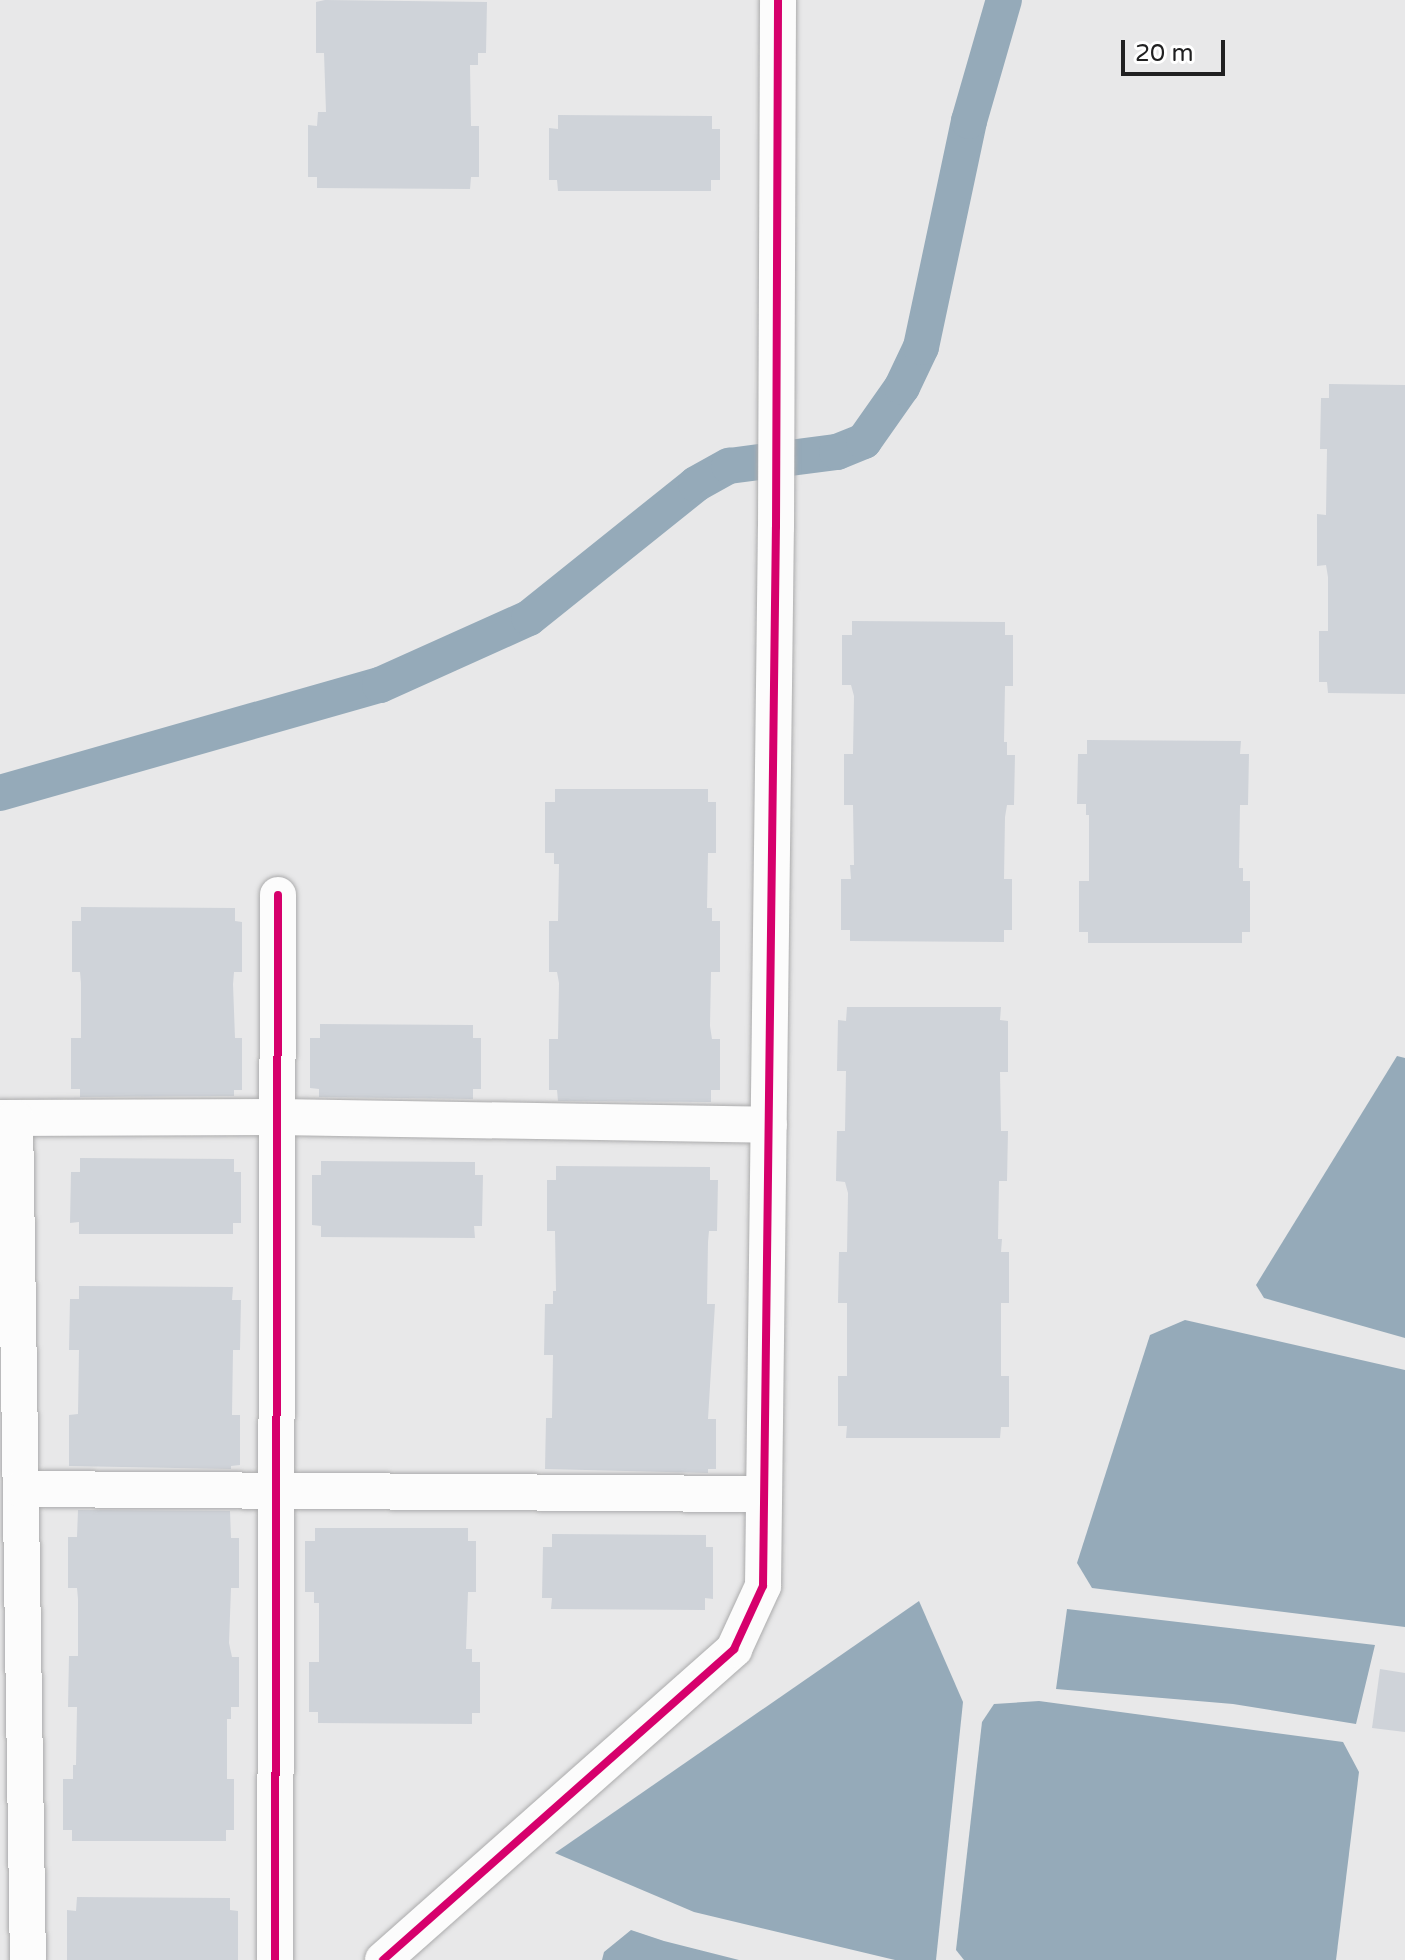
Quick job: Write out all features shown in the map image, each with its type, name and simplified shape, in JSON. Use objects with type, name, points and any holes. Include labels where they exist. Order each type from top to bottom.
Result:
[{"type":"street","points":[[383,1960],[734,1649],[763,1586],[776,527],[778,0]]},
{"type":"street","points":[[275,1960],[278,895]]},
{"type":"street","points":[[28,1960],[21,1489],[8,1118],[277,1117],[769,1125]]},
{"type":"street","points":[[21,1489],[764,1494]]},
{"type":"water","points":[[1397,1056],[1405,1058],[1405,1338],[1264,1298],[1256,1285]]},
{"type":"water","points":[[1185,1320],[1405,1370],[1405,1627],[1092,1588],[1077,1563],[1150,1335]]},
{"type":"water","points":[[919,1601],[963,1702],[936,1960],[895,1960],[694,1912],[555,1853]]},
{"type":"water","points":[[1067,1609],[1375,1645],[1356,1724],[1233,1704],[1056,1689]]},
{"type":"water","points":[[1039,1701],[1343,1742],[1359,1772],[1336,1960],[964,1960],[956,1950],[982,1722],[994,1704]]},
{"type":"water","points":[[631,1930],[739,1960],[602,1960],[604,1952]]},
{"type":"building","points":[[316,2],[487,2],[486,53],[478,53],[478,65],[470,65],[471,126],[479,126],[479,177],[471,177],[470,189],[317,188],[317,177],[308,177],[308,125],[317,126],[318,112],[326,112],[324,53],[316,53]]},
{"type":"building","points":[[558,115],[712,116],[712,129],[720,129],[720,180],[711,180],[711,191],[558,191],[557,180],[549,180],[549,128],[558,129]]},
{"type":"building","points":[[1329,384],[1405,385],[1405,694],[1328,693],[1327,682],[1319,682],[1319,631],[1328,631],[1328,577],[1326,565],[1317,566],[1317,514],[1326,515],[1327,449],[1320,449],[1321,398],[1329,398]]},
{"type":"building","points":[[852,621],[1005,622],[1005,635],[1013,635],[1013,686],[1005,686],[1004,742],[1007,742],[1007,755],[1015,755],[1014,805],[1007,805],[1005,817],[1004,879],[1012,879],[1012,930],[1004,930],[1004,942],[850,941],[850,930],[841,930],[841,879],[851,879],[850,865],[854,865],[853,805],[844,805],[844,754],[853,754],[854,696],[851,685],[842,685],[842,635],[852,635]]},
{"type":"building","points":[[1087,740],[1241,741],[1240,754],[1249,754],[1248,805],[1240,805],[1239,868],[1243,868],[1243,881],[1250,881],[1250,932],[1242,932],[1242,943],[1088,943],[1088,932],[1079,932],[1079,881],[1089,881],[1089,815],[1086,815],[1086,804],[1077,804],[1078,754],[1087,754]]},
{"type":"building","points":[[555,789],[708,789],[708,802],[716,802],[716,853],[708,853],[707,908],[712,908],[712,921],[720,921],[720,972],[711,972],[710,1026],[712,1039],[720,1039],[720,1090],[711,1090],[711,1102],[558,1101],[557,1090],[549,1090],[549,1039],[558,1039],[559,983],[557,972],[549,972],[549,921],[558,921],[559,864],[554,864],[554,853],[545,853],[545,802],[555,802]]},
{"type":"building","points":[[81,907],[235,908],[235,921],[242,922],[242,972],[234,972],[233,984],[235,1038],[242,1038],[242,1090],[234,1090],[234,1096],[80,1097],[80,1089],[71,1089],[71,1038],[81,1038],[81,983],[80,972],[72,972],[72,921],[81,921]]},
{"type":"building","points":[[847,1007],[1001,1007],[1000,1020],[1008,1021],[1008,1072],[1000,1072],[1001,1131],[1008,1131],[1007,1181],[999,1181],[998,1239],[1002,1239],[1001,1252],[1009,1252],[1009,1303],[1001,1303],[1001,1376],[1009,1376],[1009,1427],[1001,1427],[1000,1438],[846,1438],[847,1426],[838,1426],[838,1376],[847,1376],[847,1303],[838,1303],[839,1252],[847,1252],[848,1193],[845,1182],[836,1181],[837,1131],[845,1131],[846,1071],[837,1071],[838,1020],[846,1021]]},
{"type":"building","points":[[320,1024],[473,1025],[473,1038],[481,1038],[481,1089],[473,1089],[473,1099],[319,1097],[319,1089],[310,1088],[310,1038],[320,1038]]},
{"type":"building","points":[[80,1158],[234,1159],[234,1172],[241,1172],[241,1223],[233,1223],[233,1234],[79,1234],[79,1222],[70,1223],[71,1172],[80,1172]]},
{"type":"building","points":[[321,1161],[475,1162],[475,1175],[483,1175],[482,1226],[474,1226],[475,1238],[321,1237],[321,1226],[312,1225],[312,1175],[321,1175]]},
{"type":"building","points":[[556,1166],[710,1167],[710,1180],[718,1180],[717,1231],[709,1231],[708,1242],[707,1304],[715,1304],[708,1419],[716,1419],[716,1469],[708,1469],[708,1473],[545,1469],[546,1418],[552,1418],[553,1355],[544,1355],[545,1304],[553,1304],[553,1291],[556,1291],[555,1231],[547,1231],[547,1180],[556,1180]]},
{"type":"building","points":[[79,1286],[233,1287],[232,1300],[241,1300],[240,1350],[233,1350],[232,1415],[240,1415],[240,1465],[231,1466],[231,1469],[69,1466],[69,1415],[78,1414],[79,1350],[69,1350],[70,1299],[79,1299]]},
{"type":"building","points":[[78,1510],[230,1511],[231,1538],[239,1538],[239,1588],[231,1588],[229,1643],[232,1657],[239,1657],[239,1707],[231,1707],[231,1719],[227,1719],[227,1779],[234,1779],[234,1830],[226,1830],[226,1841],[72,1841],[72,1830],[63,1830],[63,1779],[73,1779],[73,1765],[76,1765],[77,1707],[68,1707],[69,1656],[78,1656],[78,1599],[77,1588],[68,1588],[68,1537],[77,1537]]},
{"type":"building","points":[[315,1528],[468,1528],[468,1541],[476,1541],[476,1592],[468,1592],[466,1649],[472,1649],[472,1662],[480,1662],[480,1713],[472,1713],[472,1724],[318,1723],[318,1712],[309,1712],[309,1662],[319,1662],[319,1603],[314,1603],[314,1592],[305,1592],[305,1541],[315,1541]]},
{"type":"building","points":[[552,1534],[706,1535],[706,1547],[713,1547],[713,1599],[705,1598],[705,1610],[551,1609],[552,1598],[542,1598],[543,1547],[552,1547]]},
{"type":"building","points":[[1380,1669],[1405,1673],[1405,1732],[1372,1728]]},
{"type":"building","points":[[77,1897],[230,1898],[230,1910],[238,1911],[238,1960],[67,1960],[67,1910],[76,1911]]},
{"type":"waterway","points":[[0,793],[380,685],[529,618],[696,484],[729,466],[837,452],[864,441],[902,387],[921,347],[969,121],[1004,0]]},
{"type":"cycle path","points":[[383,1960],[734,1649],[763,1586],[776,527],[778,0]]},
{"type":"cycle path","points":[[275,1960],[278,895]]}]
